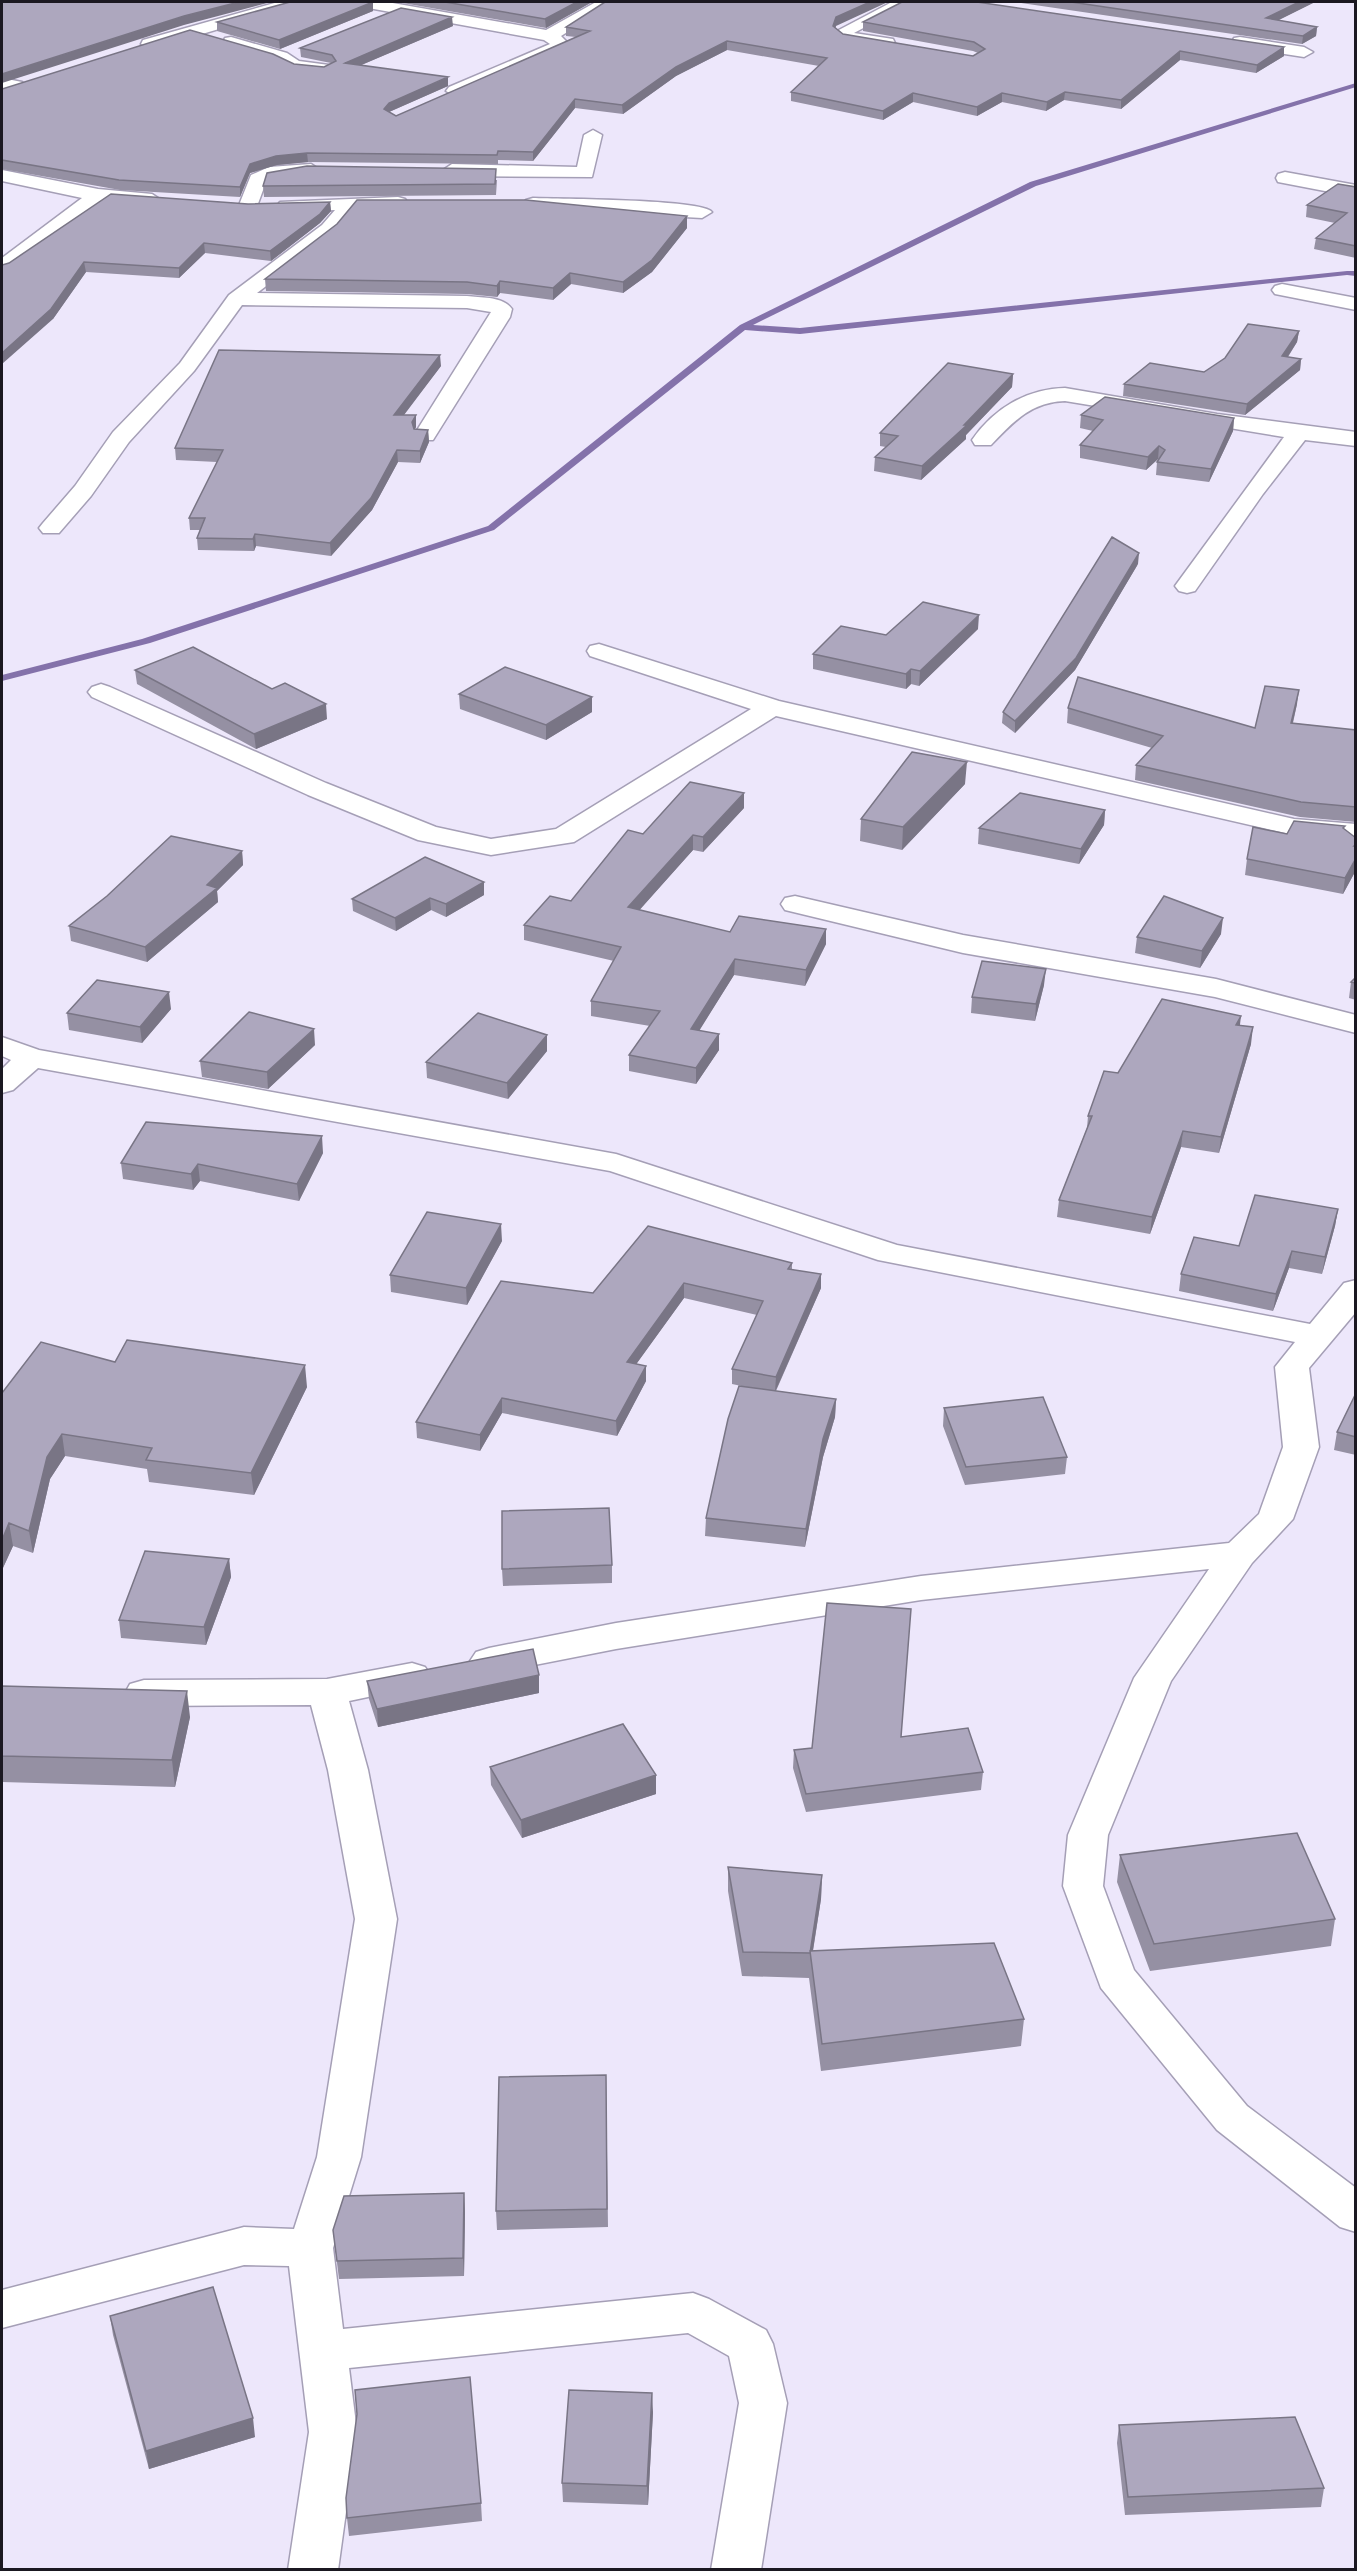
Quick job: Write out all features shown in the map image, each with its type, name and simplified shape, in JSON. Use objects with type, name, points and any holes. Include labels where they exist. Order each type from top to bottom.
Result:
[{"type":"street","points":[[137,48],[294,2]]},
{"type":"street","points":[[363,2],[549,36],[559,42],[556,47],[437,99]]},
{"type":"street","points":[[549,36],[607,2]]},
{"type":"street","points":[[904,2],[843,32],[847,37],[904,46]]},
{"type":"street","points":[[366,22],[398,9]]},
{"type":"street","points":[[191,31],[280,57],[285,63],[291,65],[325,69]]},
{"type":"street","points":[[1221,39],[1304,52]]},
{"type":"street","points":[[280,57],[302,48]]},
{"type":"street","points":[[590,206],[585,173],[593,135]]},
{"type":"street","points":[[437,169],[585,173]]},
{"type":"street","points":[[249,205],[258,179],[269,173],[325,170]]},
{"type":"street","points":[[2,176],[98,195],[167,201]]},
{"type":"street","points":[[1285,178],[1356,191]]},
{"type":"street","points":[[2,267],[98,195]]},
{"type":"street","points":[[226,204],[418,203]]},
{"type":"street","points":[[509,204],[702,212]]},
{"type":"street","points":[[51,528],[82,491],[121,437],[187,367],[236,299],[329,229],[350,205]]},
{"type":"street","points":[[1282,290],[1356,304]]},
{"type":"street","points":[[236,299],[467,302],[494,305],[502,309],[500,317],[425,435]]},
{"type":"street","points":[[983,440],[1020,404],[1058,394],[1077,394],[1128,406],[1299,433],[1356,439]]},
{"type":"street","points":[[1187,586],[1258,489],[1271,465],[1299,433]]},
{"type":"street","points":[[599,651],[772,707],[1294,827],[1356,832]]},
{"type":"street","points":[[101,692],[361,807],[428,834],[491,847],[564,836],[772,707]]},
{"type":"street","points":[[795,904],[963,944],[1216,988],[1356,1024]]},
{"type":"street","points":[[2,1046],[32,1058],[616,1163],[890,1253],[1318,1336]]},
{"type":"street","points":[[2,1084],[32,1058]]},
{"type":"street","points":[[1356,1290],[1292,1367],[1301,1447],[1275,1520],[1239,1554],[1154,1678],[1088,1835],[1083,1886],[1116,1977],[1232,2118],[1356,2214]]},
{"type":"street","points":[[106,1693],[327,1692],[616,1636],[921,1588],[1239,1554]]},
{"type":"street","points":[[313,2570],[333,2432],[310,2248],[339,2157],[376,1919],[348,1770],[327,1692]]},
{"type":"street","points":[[2,2309],[244,2246],[310,2248]]},
{"type":"street","points":[[323,2351],[693,2313],[750,2344],[764,2403],[736,2570]]},
{"type":"building","points":[[2,2],[239,2],[184,16],[2,74]]},
{"type":"building","points":[[290,2],[373,2],[279,40],[217,22]]},
{"type":"building","points":[[445,2],[577,2],[545,19]]},
{"type":"building","points":[[605,2],[870,2],[836,17],[833,26],[843,34],[973,56],[985,49],[974,42],[863,22],[902,2],[977,2],[1284,47],[1257,65],[1180,51],[1121,100],[1065,92],[1047,102],[1002,93],[977,107],[913,93],[883,111],[791,92],[827,58],[727,41],[676,67],[622,105],[575,99],[533,152],[498,151],[497,155],[307,153],[276,156],[250,164],[240,187],[119,180],[2,160],[2,89],[190,30],[273,54],[294,64],[324,67],[336,61],[332,55],[300,48],[401,8],[452,17],[345,63],[448,77],[389,103],[384,109],[396,116],[590,31],[566,27]]},
{"type":"building","points":[[1071,2],[1299,2],[1266,18],[1317,27],[1303,36]]},
{"type":"building","points":[[307,166],[496,169],[495,184],[263,186],[267,173]]},
{"type":"building","points":[[1338,184],[1356,187],[1356,246],[1316,238],[1347,213],[1307,205]]},
{"type":"building","points":[[111,194],[248,204],[330,202],[320,214],[270,251],[204,243],[179,268],[84,262],[51,309],[2,353],[2,265],[9,263]]},
{"type":"building","points":[[357,200],[526,200],[687,216],[652,260],[623,282],[570,273],[553,288],[500,281],[497,286],[467,282],[265,279],[337,224]]},
{"type":"building","points":[[1248,324],[1299,331],[1282,356],[1301,359],[1247,404],[1124,384],[1150,363],[1204,372],[1225,358]]},
{"type":"building","points":[[219,350],[440,355],[394,415],[416,415],[412,422],[414,429],[428,430],[420,451],[397,450],[371,498],[330,543],[255,534],[253,539],[197,538],[205,518],[189,518],[223,450],[175,448]]},
{"type":"building","points":[[948,363],[1013,374],[964,425],[967,425],[922,466],[875,457],[898,436],[880,433]]},
{"type":"building","points":[[1105,397],[1234,418],[1211,469],[1157,462],[1165,450],[1159,446],[1148,457],[1080,445],[1103,420],[1081,415]]},
{"type":"building","points":[[1112,537],[1139,553],[1076,658],[1015,721],[1003,712]]},
{"type":"building","points":[[923,602],[979,615],[920,671],[911,669],[906,674],[813,654],[841,626],[886,635]]},
{"type":"building","points":[[193,647],[272,689],[285,683],[326,704],[254,734],[135,670]]},
{"type":"building","points":[[505,667],[592,697],[546,725],[459,694]]},
{"type":"building","points":[[1078,677],[1255,728],[1265,686],[1299,690],[1291,723],[1356,730],[1356,807],[1301,802],[1136,765],[1163,736],[1068,708]]},
{"type":"building","points":[[912,752],[967,762],[903,827],[861,819]]},
{"type":"building","points":[[690,782],[744,793],[703,837],[693,835],[628,907],[730,932],[739,916],[826,929],[806,970],[735,959],[691,1029],[719,1034],[696,1068],[629,1055],[660,1011],[591,1001],[621,947],[524,925],[550,896],[571,901],[628,830],[643,834]]},
{"type":"building","points":[[1020,793],[1105,810],[1081,849],[979,828]]},
{"type":"building","points":[[1294,821],[1345,826],[1343,828],[1356,838],[1354,846],[1356,846],[1356,858],[1345,878],[1247,859],[1253,827],[1287,834]]},
{"type":"building","points":[[171,836],[242,851],[207,885],[217,888],[145,947],[69,926],[107,896]]},
{"type":"building","points":[[425,857],[484,882],[446,904],[430,898],[395,918],[352,899]]},
{"type":"building","points":[[1164,896],[1223,918],[1202,951],[1137,937]]},
{"type":"building","points":[[982,961],[1046,969],[1036,1004],[972,997]]},
{"type":"building","points":[[97,980],[169,992],[140,1027],[67,1013]]},
{"type":"building","points":[[1162,999],[1241,1016],[1236,1025],[1253,1027],[1221,1137],[1183,1131],[1152,1217],[1059,1200],[1092,1116],[1088,1116],[1104,1071],[1118,1073]]},
{"type":"building","points":[[249,1012],[314,1029],[267,1072],[200,1061]]},
{"type":"building","points":[[478,1013],[547,1035],[507,1083],[426,1062]]},
{"type":"building","points":[[146,1122],[322,1136],[297,1184],[198,1164],[191,1174],[121,1163]]},
{"type":"building","points":[[1255,1195],[1338,1209],[1325,1257],[1292,1251],[1276,1294],[1181,1274],[1194,1237],[1239,1246]]},
{"type":"building","points":[[427,1212],[501,1224],[466,1288],[390,1275]]},
{"type":"building","points":[[648,1226],[792,1263],[788,1269],[821,1274],[776,1377],[732,1369],[763,1301],[684,1283],[627,1362],[646,1366],[616,1421],[502,1398],[480,1435],[416,1422],[501,1281],[593,1293]]},
{"type":"building","points":[[127,1340],[305,1365],[251,1473],[146,1460],[152,1448],[62,1434],[47,1457],[29,1531],[9,1523],[2,1540],[2,1393],[41,1342],[115,1362]]},
{"type":"building","points":[[739,1386],[836,1399],[823,1439],[806,1529],[706,1518],[728,1419]]},
{"type":"building","points":[[1356,1393],[1356,1437],[1337,1432]]},
{"type":"building","points":[[1043,1397],[1067,1457],[966,1467],[944,1408]]},
{"type":"building","points":[[609,1508],[612,1565],[502,1569],[502,1511]]},
{"type":"building","points":[[145,1551],[229,1559],[204,1627],[119,1620]]},
{"type":"building","points":[[827,1603],[911,1609],[901,1737],[968,1728],[983,1772],[806,1794],[794,1750],[812,1748]]},
{"type":"building","points":[[533,1649],[539,1675],[377,1709],[367,1681]]},
{"type":"building","points":[[2,1686],[187,1691],[172,1760],[2,1756]]},
{"type":"building","points":[[623,1724],[656,1775],[521,1820],[490,1767]]},
{"type":"building","points":[[1297,1833],[1335,1919],[1154,1944],[1120,1855]]},
{"type":"building","points":[[728,1867],[822,1875],[810,1953],[743,1952]]},
{"type":"building","points":[[994,1943],[1024,2019],[822,2044],[810,1951]]},
{"type":"building","points":[[606,2075],[607,2209],[496,2211],[499,2077]]},
{"type":"building","points":[[464,2193],[463,2258],[337,2261],[333,2230],[344,2196]]},
{"type":"building","points":[[213,2287],[253,2418],[146,2451],[110,2316]]},
{"type":"building","points":[[470,2377],[481,2503],[347,2518],[346,2498],[357,2414],[355,2390]]},
{"type":"building","points":[[569,2390],[652,2393],[647,2486],[562,2483]]},
{"type":"building","points":[[1295,2417],[1324,2488],[1128,2497],[1119,2425]]},
{"type":"waterway","points":[[743,327],[1033,184],[1356,85]]},
{"type":"waterway","points":[[743,327],[800,331],[1347,273],[1356,274]]},
{"type":"waterway","points":[[2,678],[146,641],[491,528],[743,327]]}]
